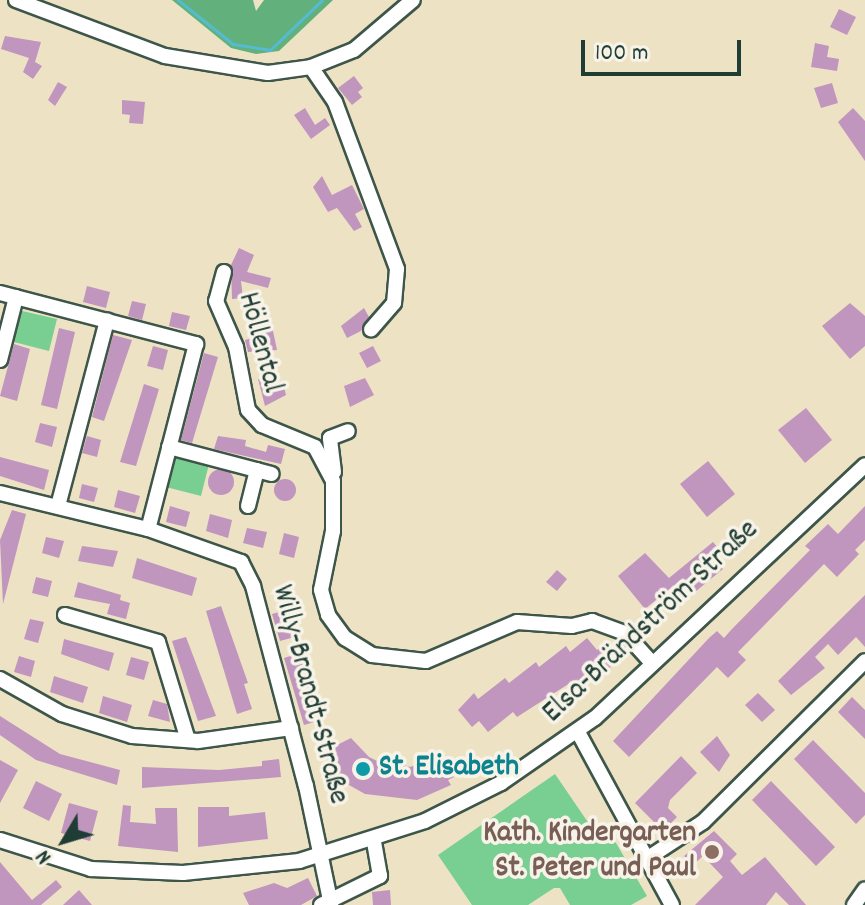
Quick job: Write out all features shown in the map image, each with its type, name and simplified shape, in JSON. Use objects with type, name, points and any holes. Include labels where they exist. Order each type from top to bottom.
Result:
[{"type":"street","points":[[16,0],[200,66],[268,73],[311,67],[366,42],[413,0]]},
{"type":"street","points":[[311,67],[335,102],[373,199],[399,289],[371,329]]},
{"type":"street","name":"Höllental","points":[[224,272],[216,301],[236,347],[248,410],[262,425],[315,447],[333,481]]},
{"type":"street","points":[[0,293],[196,344],[148,529]]},
{"type":"street","points":[[0,360],[16,297]]},
{"type":"street","points":[[58,506],[107,320]]},
{"type":"street","name":"Höllental","points":[[348,431],[330,438],[333,531],[322,602],[335,626],[362,651],[426,661],[517,622],[572,626],[592,621],[625,633],[652,663]]},
{"type":"street","points":[[169,447],[264,472],[248,506]]},
{"type":"street","name":"Elsa-Brändström-Straße","points":[[0,840],[74,866],[136,874],[248,869],[324,855],[374,841],[471,800],[578,732],[865,465]]},
{"type":"street","name":"Willy-Brandt-Straße","points":[[1,498],[58,506],[148,529],[241,562],[253,586],[324,855],[327,904]]},
{"type":"street","points":[[65,615],[158,642],[188,740]]},
{"type":"street","points":[[645,860],[703,822],[865,661]]},
{"type":"street","points":[[0,679],[107,732],[188,740],[291,728]]},
{"type":"street","points":[[578,732],[672,905]]},
{"type":"street","points":[[327,904],[380,876],[374,841]]},
{"type":"street","points":[[854,905],[865,889]]},
{"type":"green space","points":[[172,0],[253,0],[256,11],[264,0],[333,0],[279,51],[256,54],[231,48]]},
{"type":"green space","points":[[18,310],[57,319],[49,351],[10,341]]},
{"type":"green space","points":[[175,455],[209,464],[201,496],[162,486]]},
{"type":"green space","points":[[555,774],[598,837],[609,831],[647,896],[631,905],[570,905],[560,888],[554,888],[528,905],[472,905],[438,855]]},
{"type":"building","points":[[839,9],[856,17],[847,35],[830,27]]},
{"type":"building","points":[[5,36],[41,42],[35,62],[42,66],[33,79],[23,72],[29,58],[1,49]]},
{"type":"building","points":[[815,43],[829,46],[827,57],[839,59],[837,71],[811,67]]},
{"type":"building","points":[[354,76],[363,88],[358,92],[362,97],[352,105],[338,88]]},
{"type":"building","points":[[58,82],[67,87],[55,106],[48,100]]},
{"type":"building","points":[[832,83],[838,103],[821,108],[814,88]]},
{"type":"building","points":[[122,100],[145,102],[143,124],[129,123],[130,115],[122,114]]},
{"type":"building","points":[[305,108],[315,125],[325,118],[330,125],[311,139],[294,115]]},
{"type":"building","points":[[853,108],[865,121],[865,161],[838,122]]},
{"type":"building","points":[[322,176],[332,195],[352,185],[364,209],[355,214],[362,227],[354,231],[337,208],[328,212],[313,187]]},
{"type":"building","points":[[239,248],[254,255],[247,272],[271,278],[268,288],[241,281],[243,298],[232,299],[231,265]]},
{"type":"building","points":[[87,286],[110,292],[106,308],[83,302]]},
{"type":"building","points":[[132,301],[146,304],[142,320],[128,316]]},
{"type":"building","points":[[850,303],[865,316],[865,346],[850,359],[822,326]]},
{"type":"building","points":[[364,308],[369,317],[361,331],[347,338],[341,326]]},
{"type":"building","points":[[172,312],[190,316],[186,330],[169,326]]},
{"type":"building","points":[[257,323],[273,331],[277,350],[248,352],[245,340],[260,336]]},
{"type":"building","points":[[59,328],[75,332],[57,409],[41,405]]},
{"type":"building","points":[[113,335],[132,340],[104,421],[92,417]]},
{"type":"building","points":[[14,344],[30,349],[17,401],[0,396]]},
{"type":"building","points":[[153,346],[168,350],[163,370],[147,366]]},
{"type":"building","points":[[373,346],[381,361],[367,368],[359,353]]},
{"type":"building","points":[[204,353],[218,357],[192,443],[181,440]]},
{"type":"building","points":[[365,378],[374,395],[350,407],[344,386]]},
{"type":"building","points":[[258,379],[268,379],[268,391],[284,387],[286,395],[265,406]]},
{"type":"building","points":[[144,384],[159,389],[136,466],[120,462]]},
{"type":"building","points":[[806,408],[832,440],[805,463],[778,430]]},
{"type":"building","points":[[40,423],[57,427],[52,447],[35,442]]},
{"type":"building","points":[[87,436],[101,440],[97,457],[82,453]]},
{"type":"building","points":[[218,436],[246,440],[245,446],[266,452],[268,445],[285,449],[281,464],[214,449]]},
{"type":"building","points":[[0,457],[49,470],[44,490],[0,476]]},
{"type":"building","points":[[708,461],[735,494],[707,517],[680,484]]},
{"type":"building","points":[[221,469],[230,473],[234,482],[230,491],[221,495],[212,491],[208,482],[212,473]]},
{"type":"building","points":[[285,479],[293,482],[296,490],[293,498],[285,501],[277,498],[274,490],[277,482]]},
{"type":"building","points":[[82,484],[98,488],[94,502],[79,498]]},
{"type":"building","points":[[118,490],[140,496],[135,513],[114,507]]},
{"type":"building","points":[[170,506],[190,512],[186,527],[166,522]]},
{"type":"building","points":[[865,506],[865,540],[855,550],[859,554],[837,577],[824,564],[738,652],[746,660],[728,678],[717,667],[629,757],[613,741],[709,638],[717,631],[724,638],[810,550],[805,546],[828,524],[838,534]]},
{"type":"building","points":[[12,510],[26,514],[3,604],[0,540]]},
{"type":"building","points":[[210,514],[232,520],[228,538],[206,531]]},
{"type":"building","points":[[247,528],[267,532],[263,548],[243,543]]},
{"type":"building","points":[[284,533],[299,537],[294,558],[279,554]]},
{"type":"building","points":[[46,537],[64,541],[59,558],[42,553]]},
{"type":"building","points":[[713,542],[718,548],[710,555],[723,569],[695,592],[683,578],[645,609],[618,576],[645,553],[669,578]]},
{"type":"building","points":[[82,546],[118,551],[113,567],[78,561]]},
{"type":"building","points":[[137,558],[197,578],[192,596],[132,578]]},
{"type":"building","points":[[557,570],[567,579],[557,591],[546,582]]},
{"type":"building","points":[[36,577],[52,581],[48,597],[32,593]]},
{"type":"building","points":[[78,582],[121,595],[120,600],[130,603],[126,619],[107,614],[110,604],[74,597]]},
{"type":"building","points":[[865,595],[865,647],[856,637],[838,655],[828,644],[815,657],[825,668],[791,695],[778,681]]},
{"type":"building","points":[[221,606],[248,683],[244,684],[252,709],[237,714],[206,611]]},
{"type":"building","points":[[291,609],[298,636],[280,641],[272,614]]},
{"type":"building","points":[[30,619],[44,622],[38,643],[24,639]]},
{"type":"building","points":[[186,637],[216,716],[198,721],[172,641]]},
{"type":"building","points":[[587,638],[597,650],[606,643],[614,653],[605,660],[611,667],[598,676],[594,672],[574,688],[570,683],[517,717],[513,712],[488,732],[479,721],[472,727],[458,710],[474,693],[478,699],[505,678],[509,683],[536,662],[539,667],[566,646],[570,652]]},
{"type":"building","points":[[64,639],[114,653],[109,671],[61,654]]},
{"type":"building","points":[[300,653],[321,720],[304,725],[284,658]]},
{"type":"building","points":[[19,656],[35,661],[31,677],[14,672]]},
{"type":"building","points":[[131,657],[149,662],[144,680],[126,675]]},
{"type":"building","points":[[54,676],[88,687],[83,703],[50,692]]},
{"type":"building","points":[[758,693],[775,710],[762,722],[745,705]]},
{"type":"building","points":[[103,696],[132,705],[127,722],[99,713]]},
{"type":"building","points":[[852,697],[865,710],[865,739],[838,712]]},
{"type":"building","points":[[153,700],[167,704],[170,722],[148,716]]},
{"type":"building","points":[[0,716],[60,754],[120,770],[117,785],[36,760],[0,735]]},
{"type":"building","points":[[717,736],[730,755],[719,772],[700,752]]},
{"type":"building","name":"St. Elisabeth","points":[[351,738],[369,757],[394,769],[395,762],[410,767],[440,756],[454,777],[448,780],[451,785],[417,800],[365,794],[349,785],[326,758],[332,755],[329,749]]},
{"type":"building","points":[[813,740],[865,793],[865,815],[856,824],[794,759]]},
{"type":"building","points":[[681,756],[697,773],[670,800],[668,808],[677,817],[663,831],[635,803]]},
{"type":"building","points":[[279,759],[281,777],[142,788],[142,767],[219,770],[262,766],[262,761]]},
{"type":"building","points":[[0,760],[18,770],[0,803]]},
{"type":"building","points":[[36,781],[62,794],[49,821],[23,808]]},
{"type":"building","points":[[771,781],[835,847],[816,866],[752,800]]},
{"type":"building","points":[[69,803],[98,811],[90,841],[61,833]]},
{"type":"building","points":[[123,805],[131,806],[130,822],[156,824],[155,808],[177,808],[178,852],[118,846]]},
{"type":"building","points":[[198,807],[229,807],[229,816],[265,812],[268,839],[198,847]]},
{"type":"building","points":[[714,831],[737,854],[730,861],[742,875],[765,857],[806,905],[789,905],[776,892],[766,905],[695,905],[723,877],[703,856],[693,865],[684,856]]},
{"type":"building","points":[[0,862],[32,900],[56,880],[62,887],[41,905],[0,905]]},
{"type":"building","points":[[308,878],[317,896],[301,905],[249,905],[243,893],[274,883],[287,888]]},
{"type":"building","points":[[79,890],[92,905],[63,905]]},
{"type":"building","points":[[390,890],[391,905],[373,905],[372,892]]},
{"type":"waterway","points":[[178,0],[233,44],[270,50],[322,0]]},
{"type":"place","name":"St. Elisabeth","points":[[363,769]]},
{"type":"place","name":"Kath. Kindergarten St. Peter und Paul","points":[[712,852]]}]
